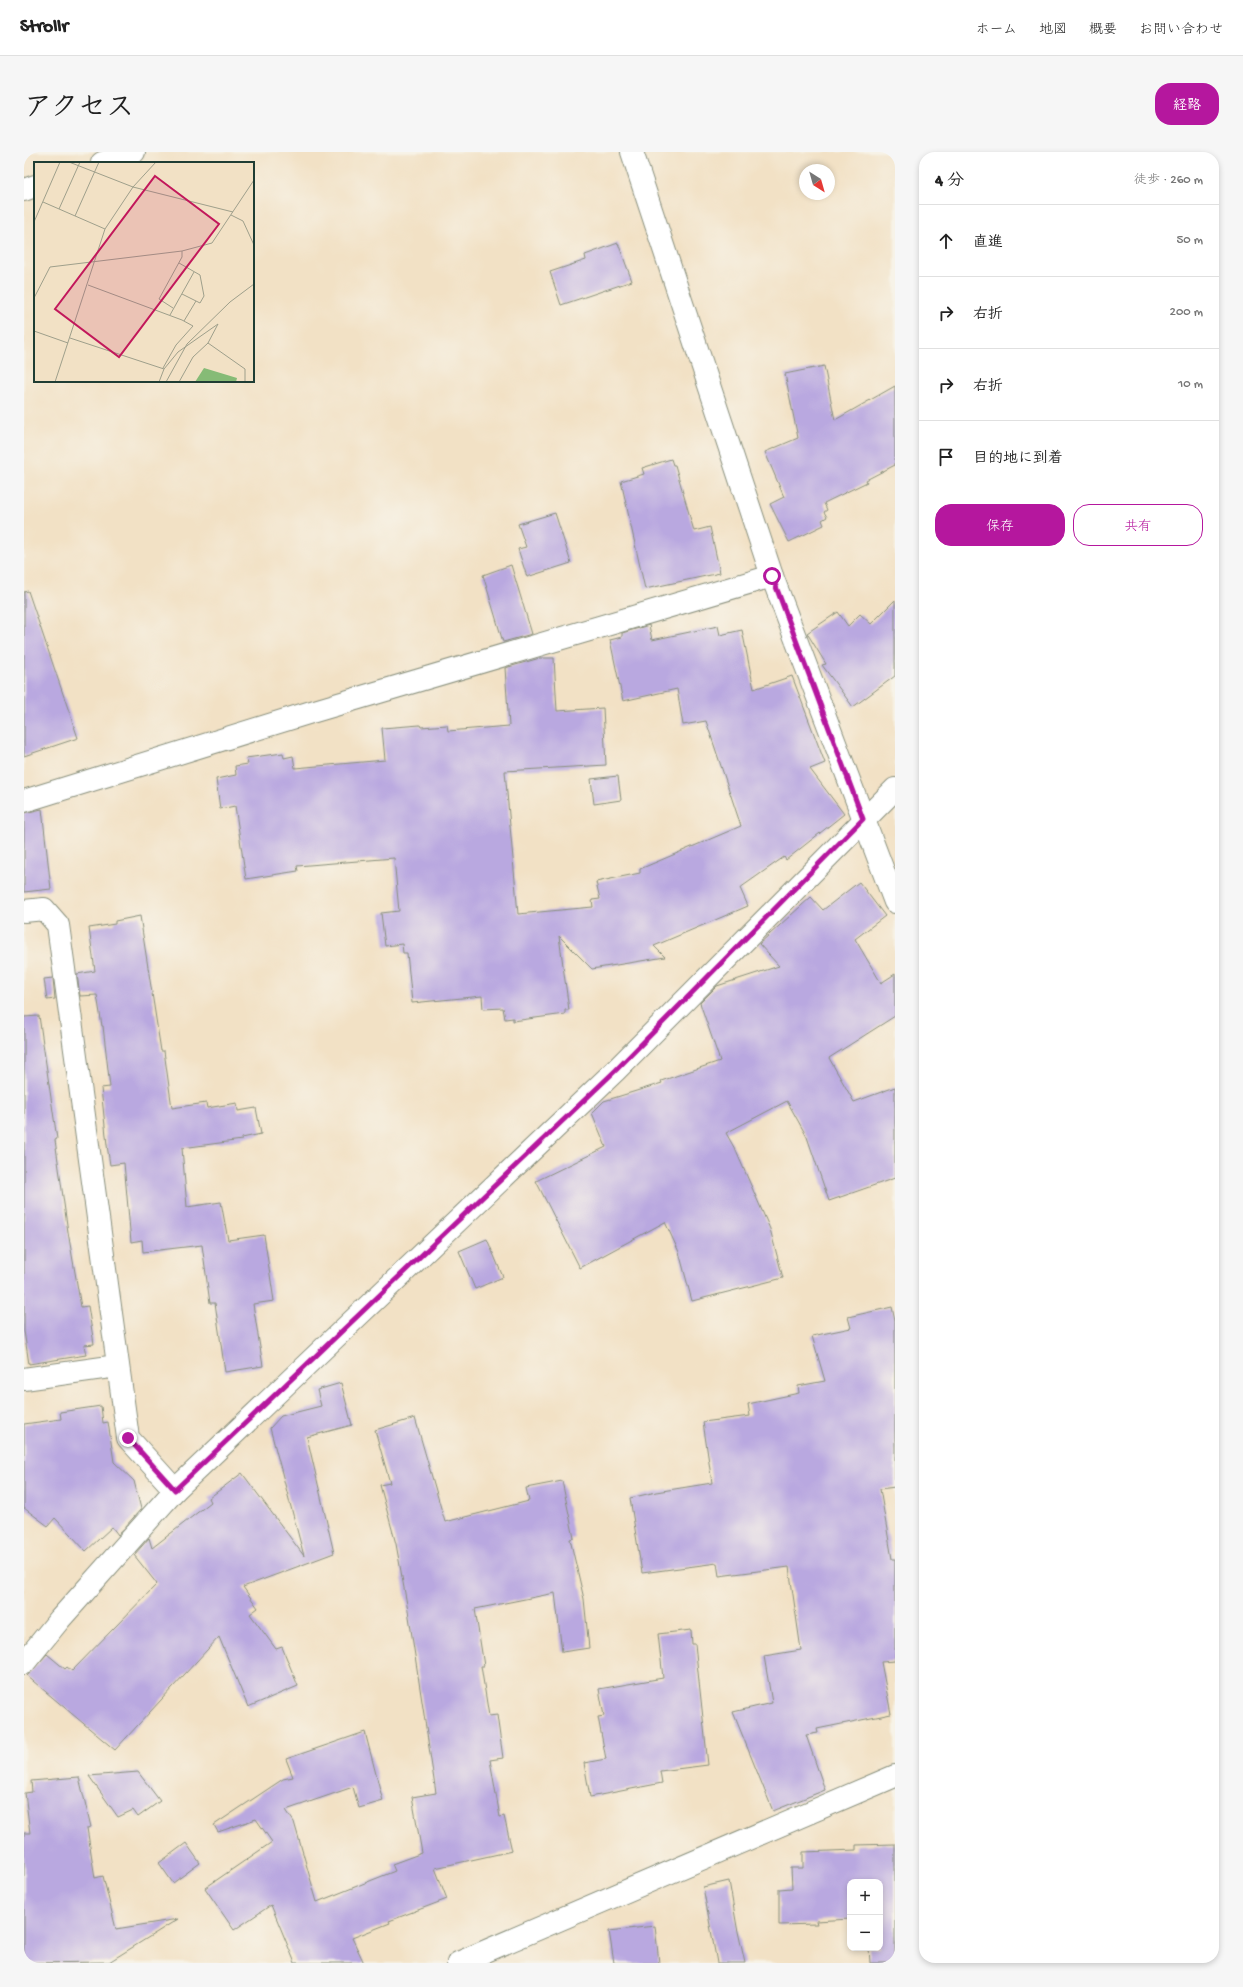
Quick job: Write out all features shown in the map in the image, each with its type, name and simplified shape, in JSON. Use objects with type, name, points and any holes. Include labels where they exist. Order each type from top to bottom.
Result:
[{"type":"street","points":[[105,162],[134,152]]},
{"type":"street","points":[[632,152],[772,576],[895,902]]},
{"type":"street","points":[[24,190],[34,186]]},
{"type":"street","points":[[24,801],[316,711],[772,576]]},
{"type":"street","points":[[24,1663],[60,1619],[175,1490],[616,1070],[863,819],[895,789]]},
{"type":"street","points":[[24,911],[44,909],[58,925],[128,1438],[175,1490]]},
{"type":"street","points":[[24,1379],[117,1366]]},
{"type":"street","points":[[458,1963],[895,1776]]},
{"type":"building","points":[[618,243],[632,281],[561,305],[550,272],[586,260],[585,255]]},
{"type":"building","points":[[824,366],[835,420],[895,386],[895,465],[866,480],[867,482],[824,503],[827,510],[824,512],[827,517],[822,520],[824,525],[789,542],[770,504],[784,497],[765,452],[798,438],[785,374]]},
{"type":"building","points":[[671,459],[673,465],[675,465],[694,531],[710,527],[720,573],[645,589],[621,481],[644,474],[642,468]]},
{"type":"building","points":[[555,513],[571,563],[527,577],[518,549],[526,547],[518,524]]},
{"type":"building","points":[[511,565],[532,634],[503,642],[483,575]]},
{"type":"building","points":[[28,591],[78,738],[24,756],[24,592]]},
{"type":"building","points":[[895,600],[895,676],[853,707],[822,665],[826,664],[807,633],[838,612],[848,626],[860,614],[871,624]]},
{"type":"building","points":[[649,625],[652,640],[718,626],[720,635],[742,630],[754,689],[792,676],[825,763],[810,769],[844,814],[786,860],[784,857],[740,888],[748,906],[654,946],[665,957],[592,969],[559,936],[569,1010],[565,1010],[565,1014],[513,1021],[513,1018],[505,1019],[503,1008],[483,1009],[482,996],[412,1003],[407,953],[403,953],[402,944],[385,946],[381,913],[399,911],[394,858],[297,866],[298,871],[246,879],[235,806],[220,809],[216,779],[236,775],[235,766],[248,764],[246,758],[283,753],[284,758],[293,756],[295,768],[385,760],[382,728],[420,725],[421,727],[447,725],[448,731],[509,726],[505,668],[540,658],[554,658],[557,711],[603,708],[606,765],[505,771],[518,914],[593,907],[592,900],[600,899],[596,882],[640,873],[640,869],[741,826],[706,721],[683,725],[677,689],[623,701],[610,640],[622,637],[622,633]]},
{"type":"building","points":[[618,776],[621,800],[594,804],[591,779]]},
{"type":"building","points":[[42,809],[51,889],[24,892],[24,813]]},
{"type":"building","points":[[859,882],[885,916],[855,939],[881,983],[895,974],[895,1016],[829,1058],[854,1102],[895,1087],[895,1178],[829,1201],[807,1137],[787,1101],[726,1133],[736,1151],[770,1229],[783,1278],[692,1301],[679,1252],[665,1222],[580,1268],[536,1181],[606,1147],[592,1113],[604,1101],[662,1083],[661,1081],[720,1061],[700,1003],[717,986],[779,966],[759,944],[811,897],[823,910]]},
{"type":"building","points":[[140,916],[161,1051],[164,1051],[172,1108],[206,1103],[207,1108],[237,1103],[238,1111],[256,1108],[261,1134],[242,1138],[242,1140],[182,1148],[187,1207],[221,1202],[228,1240],[264,1235],[274,1301],[253,1304],[263,1366],[225,1372],[215,1303],[210,1303],[202,1245],[143,1252],[142,1240],[131,1242],[124,1163],[110,1165],[107,1145],[101,1088],[110,1087],[103,1026],[97,995],[80,996],[77,974],[95,971],[89,928],[115,924],[115,921]]},
{"type":"building","points":[[53,978],[55,999],[47,1000],[44,979]]},
{"type":"building","points":[[39,1016],[57,1139],[55,1140],[68,1232],[81,1307],[88,1306],[94,1344],[84,1345],[86,1355],[29,1364],[24,1331],[24,1017]]},
{"type":"building","points":[[487,1239],[503,1277],[475,1289],[459,1251]]},
{"type":"building","points":[[892,1307],[895,1321],[895,1487],[880,1489],[892,1559],[895,1559],[895,1661],[881,1662],[891,1714],[817,1729],[818,1733],[806,1735],[825,1790],[773,1811],[733,1712],[772,1703],[764,1656],[801,1650],[789,1567],[719,1576],[717,1563],[642,1573],[630,1498],[656,1492],[712,1483],[703,1422],[750,1416],[748,1404],[799,1393],[798,1386],[825,1381],[812,1336],[851,1328],[848,1317]]},
{"type":"building","points":[[341,1383],[352,1425],[307,1437],[334,1553],[243,1587],[258,1608],[250,1614],[276,1649],[282,1647],[298,1686],[248,1707],[219,1637],[115,1750],[27,1676],[47,1654],[65,1669],[67,1667],[72,1671],[157,1584],[134,1555],[149,1538],[152,1548],[211,1502],[209,1498],[242,1473],[304,1556],[270,1428],[281,1416],[321,1406],[317,1390]]},
{"type":"building","points":[[101,1406],[103,1423],[108,1422],[114,1462],[134,1481],[141,1509],[118,1535],[112,1527],[86,1551],[55,1518],[48,1526],[24,1508],[24,1424],[61,1419],[60,1412]]},
{"type":"building","points":[[415,1418],[445,1522],[529,1501],[526,1488],[562,1481],[574,1538],[570,1539],[584,1599],[589,1648],[562,1652],[555,1593],[475,1609],[484,1666],[481,1666],[489,1716],[497,1715],[503,1758],[490,1760],[500,1817],[504,1816],[512,1851],[435,1868],[447,1899],[389,1921],[390,1923],[352,1938],[364,1963],[295,1963],[271,1905],[234,1930],[205,1888],[272,1842],[256,1819],[218,1832],[214,1825],[283,1779],[293,1777],[286,1759],[365,1732],[383,1801],[359,1808],[353,1787],[286,1810],[294,1822],[317,1902],[395,1871],[392,1864],[422,1853],[412,1797],[436,1793],[408,1610],[396,1544],[380,1485],[390,1483],[375,1430]]},
{"type":"building","points":[[691,1630],[692,1644],[695,1644],[708,1765],[660,1771],[662,1783],[590,1797],[584,1763],[606,1759],[598,1717],[604,1716],[599,1689],[663,1678],[658,1634]]},
{"type":"building","points":[[138,1772],[160,1801],[138,1817],[133,1810],[118,1817],[89,1776]]},
{"type":"building","points":[[79,1777],[91,1827],[87,1828],[95,1878],[103,1876],[116,1929],[178,1919],[109,1962],[24,1963],[24,1833],[30,1833],[25,1793],[32,1792],[31,1781]]},
{"type":"building","points":[[186,1843],[200,1863],[173,1883],[159,1863]]},
{"type":"building","points":[[895,1844],[895,1963],[870,1963],[869,1951],[883,1951],[883,1879],[847,1879],[847,1919],[816,1921],[817,1924],[779,1925],[779,1889],[792,1888],[791,1868],[803,1868],[803,1852],[856,1850],[856,1845]]},
{"type":"building","points":[[729,1881],[745,1963],[717,1963],[703,1887]]},
{"type":"building","points":[[655,1926],[659,1963],[614,1963],[609,1931]]},
{"type":"route","points":[[128,1438],[175,1490],[616,1070],[863,819],[772,576]]}]
